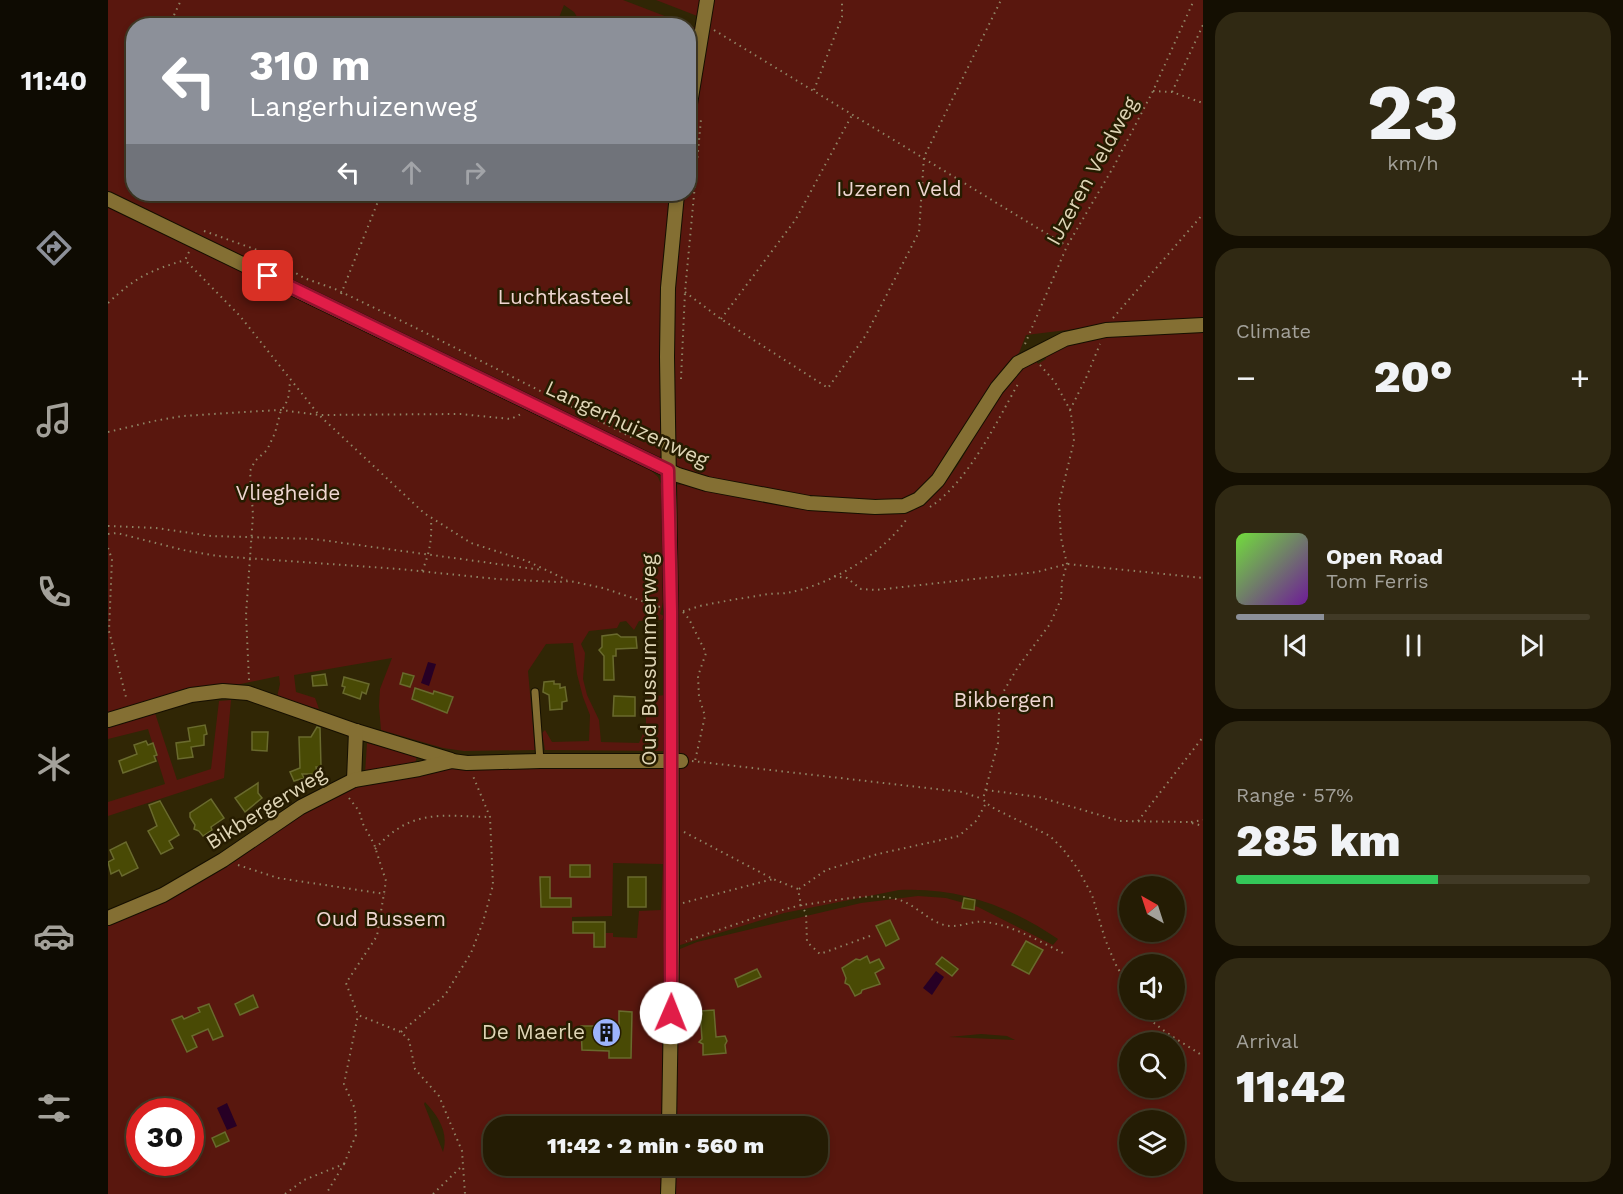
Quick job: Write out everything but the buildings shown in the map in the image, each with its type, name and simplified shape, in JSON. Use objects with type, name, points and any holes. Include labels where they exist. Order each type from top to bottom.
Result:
[{"type":"street","points":[[696,67],[707,0]]},
{"type":"street","name":"Langerhuizenweg","points":[[108,199],[668,470],[707,484],[809,503],[874,507],[924,503]]},
{"type":"street","name":"Oud Bussummerweg","points":[[669,1116],[671,825],[676,760],[668,470],[668,288],[676,201]]},
{"type":"street","points":[[924,503],[997,388],[1018,363],[1065,339],[1106,330],[1203,325]]},
{"type":"street","points":[[108,720],[191,695],[223,691],[248,693],[356,731],[452,761]]},
{"type":"street","points":[[348,783],[356,731]]},
{"type":"street","name":"Bikbergerweg","points":[[108,918],[163,895],[223,860],[301,807],[348,783],[452,761],[468,763],[676,760]]},
{"type":"street","points":[[668,1194],[669,1176]]},
{"type":"lane","points":[[535,692],[540,761]]},
{"type":"path","points":[[173,18],[181,0]]},
{"type":"path","points":[[814,90],[842,17],[842,0]]},
{"type":"path","points":[[685,292],[721,319],[828,388],[866,335],[919,232],[924,157],[1001,0]]},
{"type":"path","name":"IJzeren Veldweg","points":[[1035,355],[1024,346],[1067,246],[1114,166],[1153,91],[1194,0]]},
{"type":"path","points":[[1172,92],[1203,25]]},
{"type":"path","points":[[712,29],[1067,246]]},
{"type":"path","points":[[1153,91],[1172,92],[1203,103]]},
{"type":"path","points":[[696,175],[702,111]]},
{"type":"path","points":[[721,319],[796,219],[852,114]]},
{"type":"path","points":[[337,301],[378,201]]},
{"type":"path","points":[[681,387],[685,292],[694,201]]},
{"type":"path","points":[[1070,410],[1110,321],[1203,214]]},
{"type":"path","points":[[108,303],[136,279],[157,268],[185,260],[200,229],[260,251],[304,278],[414,327],[637,441]]},
{"type":"path","points":[[185,260],[240,316],[319,415],[431,518],[471,543],[527,561],[567,580],[603,588],[671,611]]},
{"type":"path","points":[[983,799],[998,742],[1002,694],[1018,667],[1050,624],[1061,599],[1062,581],[1067,564],[1061,538],[1059,503],[1074,441],[1070,410],[1055,382],[1035,355]]},
{"type":"path","points":[[248,693],[246,615],[253,515],[250,471],[255,461],[270,444],[275,433],[280,410],[285,406],[290,380]]},
{"type":"path","points":[[695,761],[705,716],[699,697],[698,676],[706,653],[689,619],[682,611],[702,605],[765,594],[786,593],[805,588],[834,576],[878,550],[924,503],[943,499],[978,454],[1018,385]]},
{"type":"path","points":[[108,432],[183,416],[280,410],[319,415],[460,414],[511,419],[537,405]]},
{"type":"path","points":[[908,518],[915,515]]},
{"type":"path","points":[[422,571],[429,555],[432,537],[431,518]]},
{"type":"path","points":[[108,526],[156,528],[211,536],[314,539],[545,570]]},
{"type":"path","points":[[108,534],[117,533],[201,553],[497,579],[558,582],[567,580]]},
{"type":"path","points":[[108,548],[112,559],[109,631],[130,713]]},
{"type":"path","points":[[834,576],[847,578],[861,589],[876,590],[1038,572],[1067,564],[1203,578]]},
{"type":"path","points":[[1138,821],[1203,737]]},
{"type":"path","points":[[676,760],[962,792],[983,799],[986,803],[1050,836],[1063,849],[1078,869],[1092,896],[1105,939],[1119,970]]},
{"type":"path","points":[[401,1032],[445,995],[471,953],[483,922],[493,885],[490,817],[468,763]]},
{"type":"path","points":[[326,1194],[344,1164],[356,1135],[355,1109],[344,1084],[358,1016],[346,983],[377,936],[386,881],[348,783]]},
{"type":"path","points":[[986,790],[1032,795],[1120,821],[1188,822],[1203,820]]},
{"type":"path","points":[[798,889],[826,870],[878,854],[959,836],[977,820],[986,803]]},
{"type":"path","points":[[375,849],[388,834],[429,815],[490,817]]},
{"type":"path","points":[[1188,822],[1203,826]]},
{"type":"path","points":[[671,825],[773,879],[798,889]]},
{"type":"path","points":[[223,860],[278,878],[385,894]]},
{"type":"path","points":[[672,906],[773,879]]},
{"type":"path","points":[[798,889],[801,905],[806,913],[807,942],[820,954],[870,936]]},
{"type":"path","points":[[672,945],[801,905],[879,896],[897,899],[944,925],[958,926],[983,921],[1006,927],[1065,954]]},
{"type":"path","points":[[358,1016],[401,1032],[409,1040],[415,1069],[439,1096],[462,1151],[465,1194]]},
{"type":"path","points":[[1152,1020],[1203,1056]]},
{"type":"path","points":[[285,1194],[304,1180],[344,1164]]},
{"type":"path","points":[[433,1194],[463,1165]]},
{"type":"green space","name":"Luchtkasteel","points":[[108,0],[623,0],[670,18],[578,18],[574,12],[564,5],[559,18],[126,18],[126,201],[675,201],[663,454],[658,458],[108,195]]},
{"type":"green space","points":[[656,0],[707,0],[705,19]]},
{"type":"green space","name":"IJzeren Veld","points":[[713,0],[1203,0],[1203,320],[1100,326],[1026,335],[1019,353],[991,388],[934,477],[908,499],[841,499],[756,493],[676,469],[671,422],[672,287],[679,201],[696,201],[696,98]]},
{"type":"green space","name":"Vliegheide","points":[[108,207],[646,466],[658,477],[663,489],[663,602],[660,614],[664,616],[662,620],[639,621],[634,630],[626,621],[620,622],[617,628],[589,631],[581,644],[585,653],[583,679],[587,695],[599,720],[601,742],[639,743],[646,726],[646,697],[666,695],[663,751],[545,750],[542,733],[545,730],[552,742],[589,741],[590,715],[577,674],[573,643],[546,644],[528,671],[535,750],[464,751],[443,748],[381,730],[380,689],[392,658],[294,675],[296,692],[315,698],[319,709],[277,697],[279,676],[108,715]]},
{"type":"green space","points":[[1203,333],[1203,1194],[669,1194],[671,1176],[828,1176],[828,1116],[676,1116],[677,953],[680,949],[697,942],[861,903],[918,896],[946,898],[978,907],[1053,945],[1058,939],[1021,917],[983,901],[942,892],[899,890],[784,913],[664,950],[665,1116],[483,1116],[483,1176],[664,1176],[664,1194],[108,1194],[108,921],[147,909],[164,900],[283,824],[359,784],[435,773],[454,767],[458,770],[561,765],[664,768],[665,809],[675,485],[685,484],[906,510],[931,496],[948,478],[1004,388],[1018,372],[1035,359],[1038,364],[1046,359],[1044,355],[1050,349],[1106,335]],"holes":[[[613,863],[663,864],[661,910],[639,911],[637,938],[613,937],[613,933],[572,933],[572,917],[612,916]],[[981,1034],[1007,1036],[1015,1040],[949,1037]],[[425,1102],[441,1125],[445,1138],[443,1152]]]},
{"type":"green space","points":[[231,700],[224,778],[108,816],[108,802],[165,784],[148,729],[108,739],[108,725],[154,710],[177,780],[211,769],[219,701]]},
{"type":"green space","points":[[367,743],[417,756],[415,764],[365,774]]},
{"type":"shaded area","points":[[428,662],[436,664],[429,686],[421,683]]},
{"type":"shaded area","points":[[936,971],[944,977],[932,995],[923,988]]},
{"type":"shaded area","points":[[227,1103],[237,1126],[227,1130],[217,1108]]},
{"type":"place","name":"De Maerle","points":[[606,1032]]},
{"type":"route","points":[[268,276],[668,470],[671,611],[671,1013]]},
{"type":"park label","name":"Bikbergen","points":[[1004,700]]},
{"type":"park label","name":"Oud Bussem","points":[[381,919]]}]
